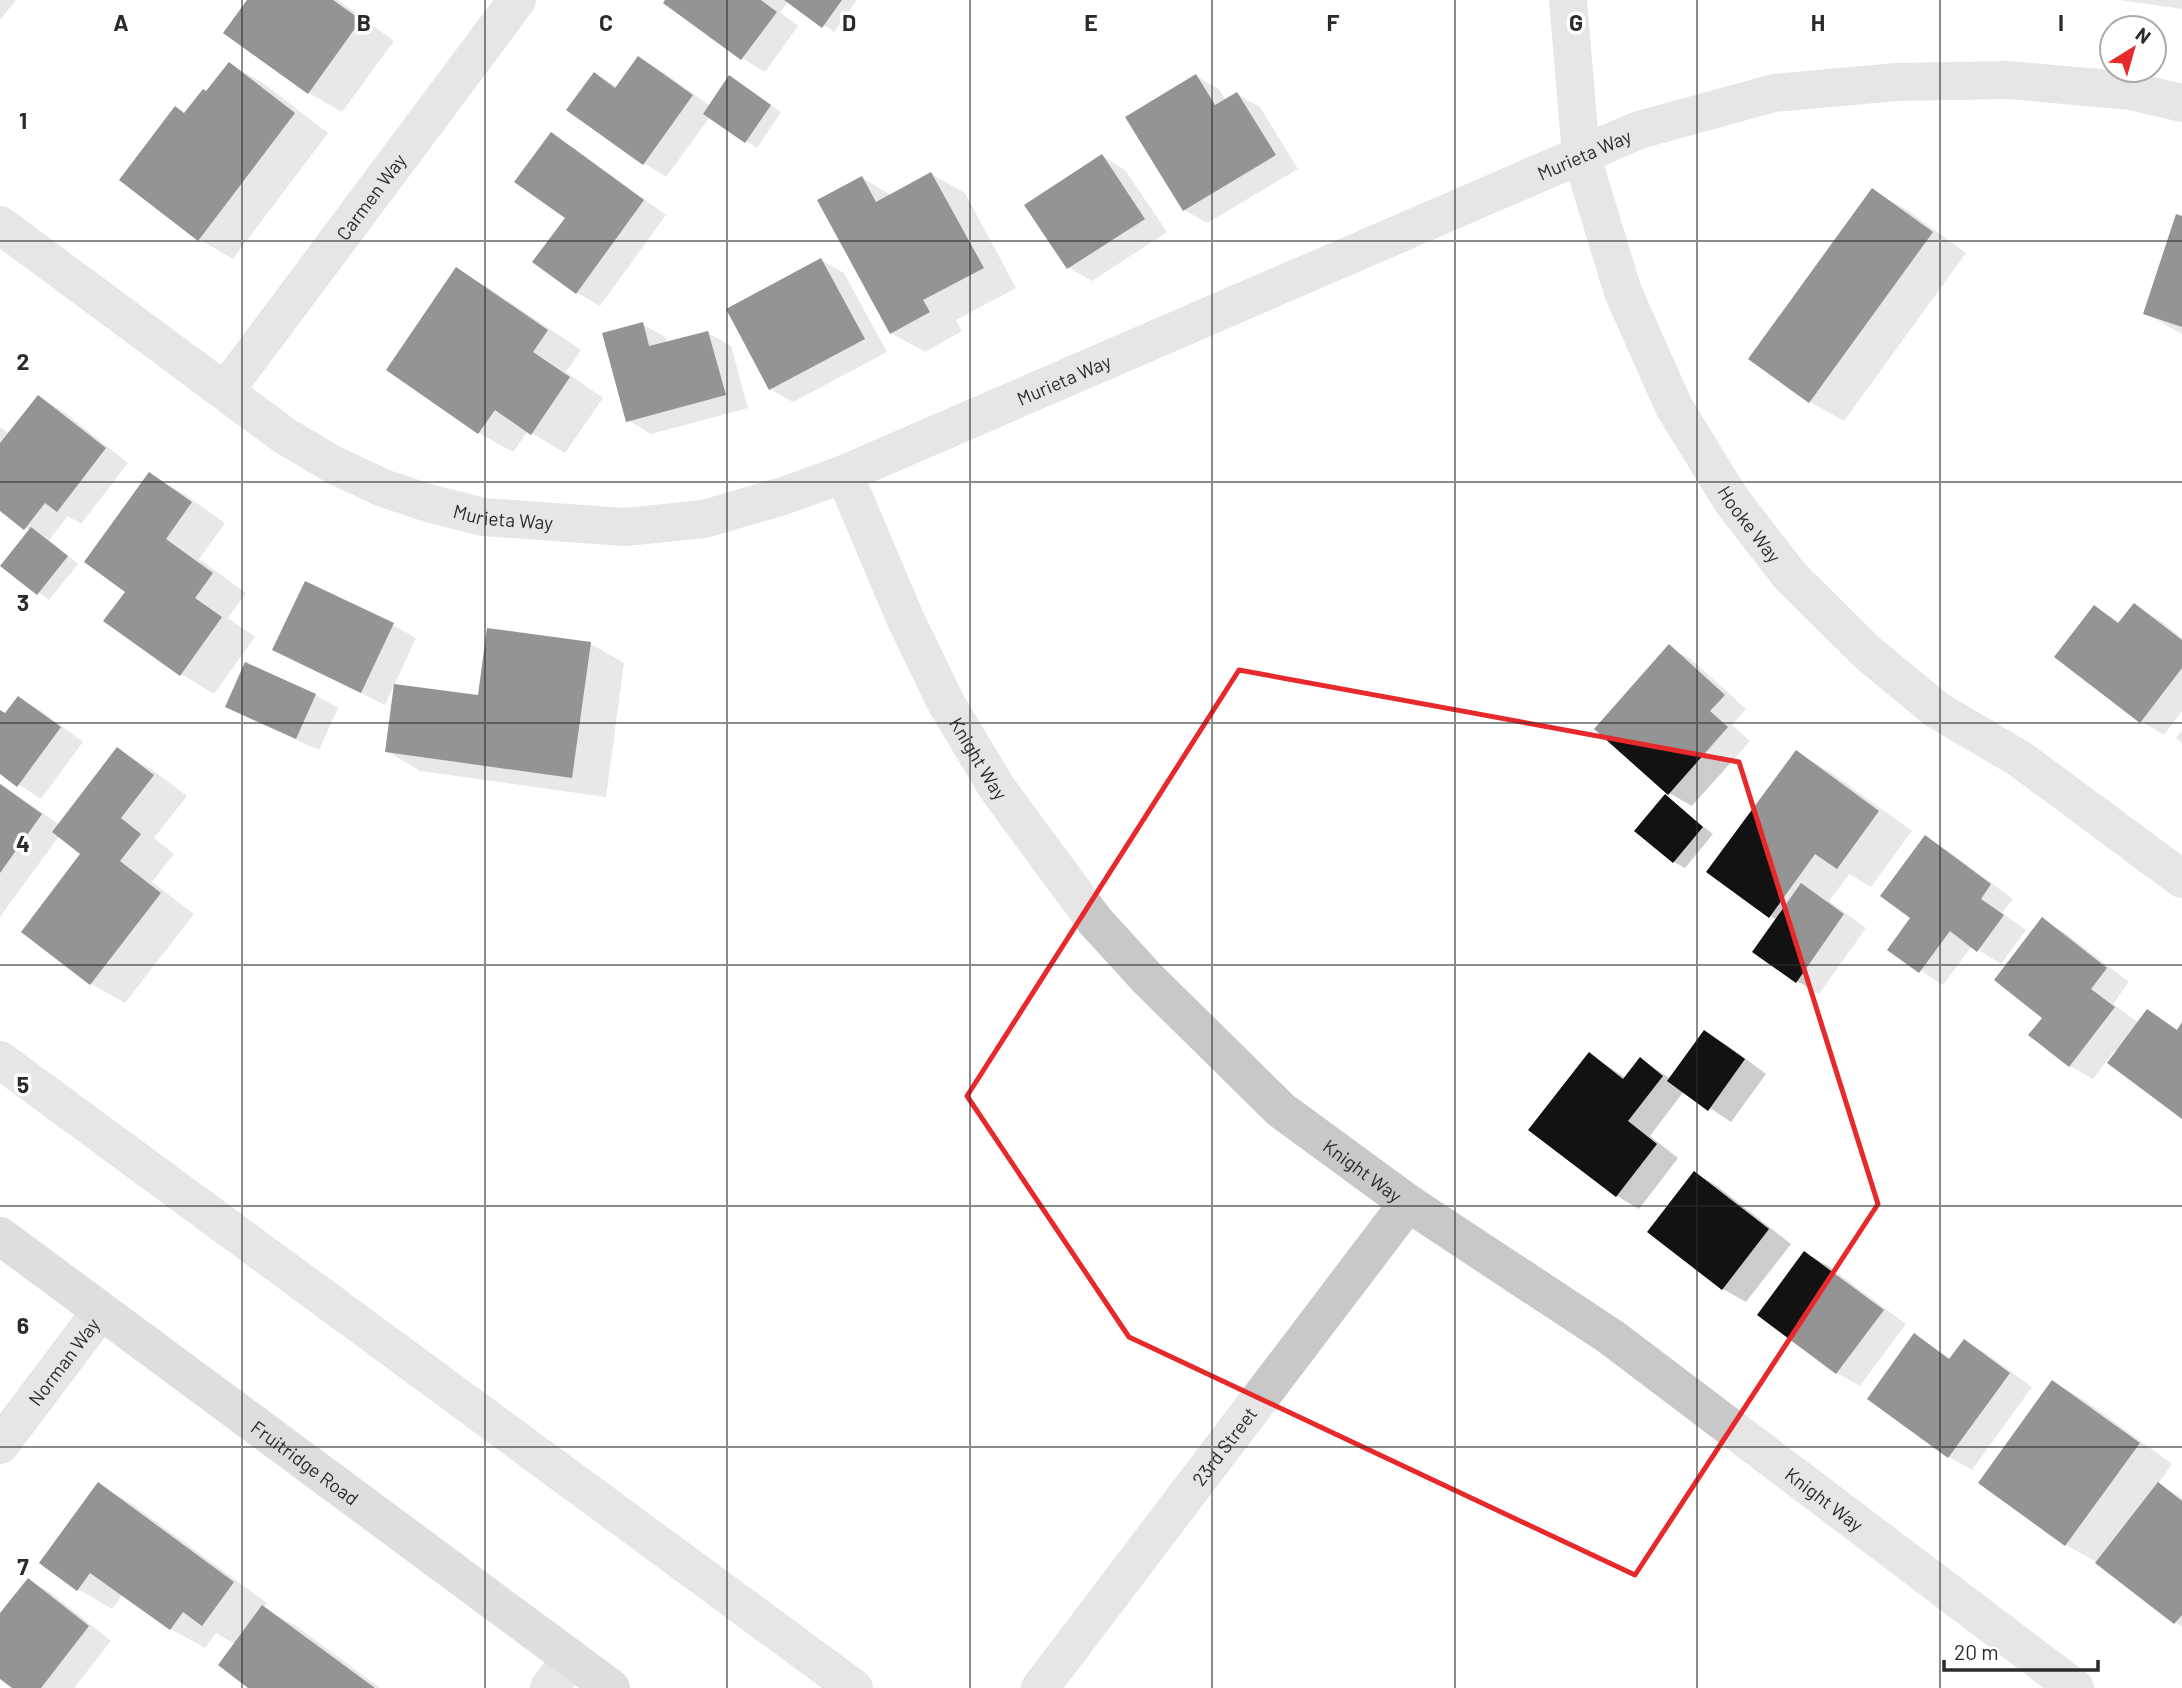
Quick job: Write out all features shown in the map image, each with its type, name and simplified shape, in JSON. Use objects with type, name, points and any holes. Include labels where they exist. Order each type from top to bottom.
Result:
[{"type":"main road","name":"Fruitridge Road","points":[[0,1236],[101,1311],[560,1673],[611,1688]]},
{"type":"street","name":"Carmen Way","points":[[225,391],[517,0]]},
{"type":"street","name":"Hooke Way","points":[[1568,0],[1581,154],[1623,292],[1674,407],[1732,501],[1791,577],[1869,654],[1937,710],[2020,759],[2182,879]]},
{"type":"street","name":"Murieta Way","points":[[0,225],[285,436],[334,465],[383,488],[483,517],[625,527],[704,519],[783,496],[844,474],[1639,130],[1774,93],[1897,82],[2009,80],[2131,91],[2182,103]]},
{"type":"street","name":"Knight Way","points":[[844,474],[905,618],[946,703],[997,788],[1095,921],[1148,979],[1281,1110],[1408,1203],[1611,1337],[2075,1688]]},
{"type":"street","points":[[0,1060],[854,1688]]},
{"type":"street","name":"23rd Street","points":[[1040,1688],[1408,1203]]},
{"type":"street","name":"Norman Way","points":[[0,1445],[101,1311]]},
{"type":"highlighted area","points":[[1239,670],[1739,762],[1878,1204],[1635,1575],[1129,1337],[967,1096]]},
{"type":"building","points":[[247,0],[333,0],[361,20],[308,94],[223,33]]},
{"type":"building","points":[[665,0],[761,0],[777,12],[741,60],[663,3]]},
{"type":"building","points":[[784,0],[842,0],[822,28]]},
{"type":"building","points":[[638,56],[693,95],[643,165],[566,110],[594,72],[615,88]]},
{"type":"building","points":[[229,62],[295,113],[198,241],[119,180],[175,106],[184,113]]},
{"type":"building","points":[[1196,74],[1215,105],[1237,92],[1276,155],[1183,211],[1125,117]]},
{"type":"building","points":[[729,75],[771,105],[745,143],[703,114]]},
{"type":"building","points":[[551,132],[644,200],[576,294],[532,262],[565,218],[514,182]]},
{"type":"building","points":[[1102,154],[1145,219],[1067,269],[1024,205]]},
{"type":"building","points":[[931,172],[984,268],[923,300],[930,312],[890,334],[817,200],[862,176],[876,202]]},
{"type":"building","points":[[1872,188],[1933,232],[1809,403],[1748,359]]},
{"type":"building","points":[[2176,214],[2182,216],[2182,327],[2143,314]]},
{"type":"building","points":[[821,258],[865,339],[769,390],[726,309]]},
{"type":"building","points":[[456,267],[548,330],[533,352],[570,377],[531,435],[495,410],[478,434],[386,370]]},
{"type":"building","points":[[643,322],[649,346],[708,331],[726,395],[626,422],[602,333]]},
{"type":"building","points":[[38,395],[106,448],[57,512],[45,503],[24,530],[0,511],[0,443]]},
{"type":"building","points":[[149,472],[192,502],[166,539],[213,573],[195,598],[222,617],[180,676],[103,621],[125,592],[84,562]]},
{"type":"building","points":[[31,527],[68,556],[37,595],[0,566]]},
{"type":"building","points":[[305,581],[394,623],[361,693],[272,650]]},
{"type":"building","points":[[2134,603],[2182,640],[2182,668],[2140,723],[2054,657],[2094,605],[2118,623]]},
{"type":"building","points":[[487,628],[591,642],[572,778],[385,752],[394,684],[478,695]]},
{"type":"building","points":[[1669,644],[1725,695],[1710,711],[1728,727],[1668,795],[1594,729]]},
{"type":"building","points":[[245,662],[316,694],[296,739],[225,707]]},
{"type":"building","points":[[18,696],[61,727],[17,787],[0,774],[0,710],[5,713]]},
{"type":"building","points":[[117,747],[154,775],[121,818],[141,834],[120,861],[161,893],[90,985],[21,932],[80,854],[52,832]]},
{"type":"building","points":[[1796,750],[1879,811],[1837,869],[1815,854],[1769,918],[1706,872]]},
{"type":"building","points":[[0,784],[42,814],[0,873]]},
{"type":"building","points":[[1665,794],[1703,827],[1673,863],[1634,831]]},
{"type":"building","points":[[1925,835],[1991,884],[1981,899],[2004,915],[1977,952],[1950,931],[1919,973],[1887,950],[1910,918],[1880,896]]},
{"type":"building","points":[[1801,883],[1844,914],[1796,983],[1752,952]]},
{"type":"building","points":[[2042,917],[2107,968],[2091,989],[2115,1007],[2069,1067],[2028,1035],[2042,1018],[1994,980]]},
{"type":"building","points":[[2147,1009],[2177,1030],[2182,1022],[2182,1119],[2107,1063]]},
{"type":"building","points":[[1704,1030],[1745,1059],[1708,1111],[1667,1081]]},
{"type":"building","points":[[1589,1052],[1623,1079],[1640,1057],[1663,1076],[1628,1121],[1657,1144],[1616,1197],[1528,1130]]},
{"type":"building","points":[[1694,1171],[1769,1229],[1722,1290],[1647,1232]]},
{"type":"building","points":[[1804,1251],[1884,1310],[1836,1374],[1757,1315]]},
{"type":"building","points":[[1914,1333],[1949,1359],[1964,1339],[2010,1373],[1948,1458],[1867,1399]]},
{"type":"building","points":[[2052,1380],[2140,1443],[2065,1546],[1978,1483]]},
{"type":"building","points":[[98,1482],[234,1582],[202,1626],[183,1612],[170,1630],[90,1573],[77,1591],[39,1563]]},
{"type":"building","points":[[2158,1482],[2182,1501],[2182,1615],[2174,1624],[2095,1563]]},
{"type":"building","points":[[28,1578],[89,1626],[41,1688],[12,1688],[0,1679],[0,1613]]},
{"type":"building","points":[[262,1605],[375,1688],[248,1688],[218,1665]]}]
